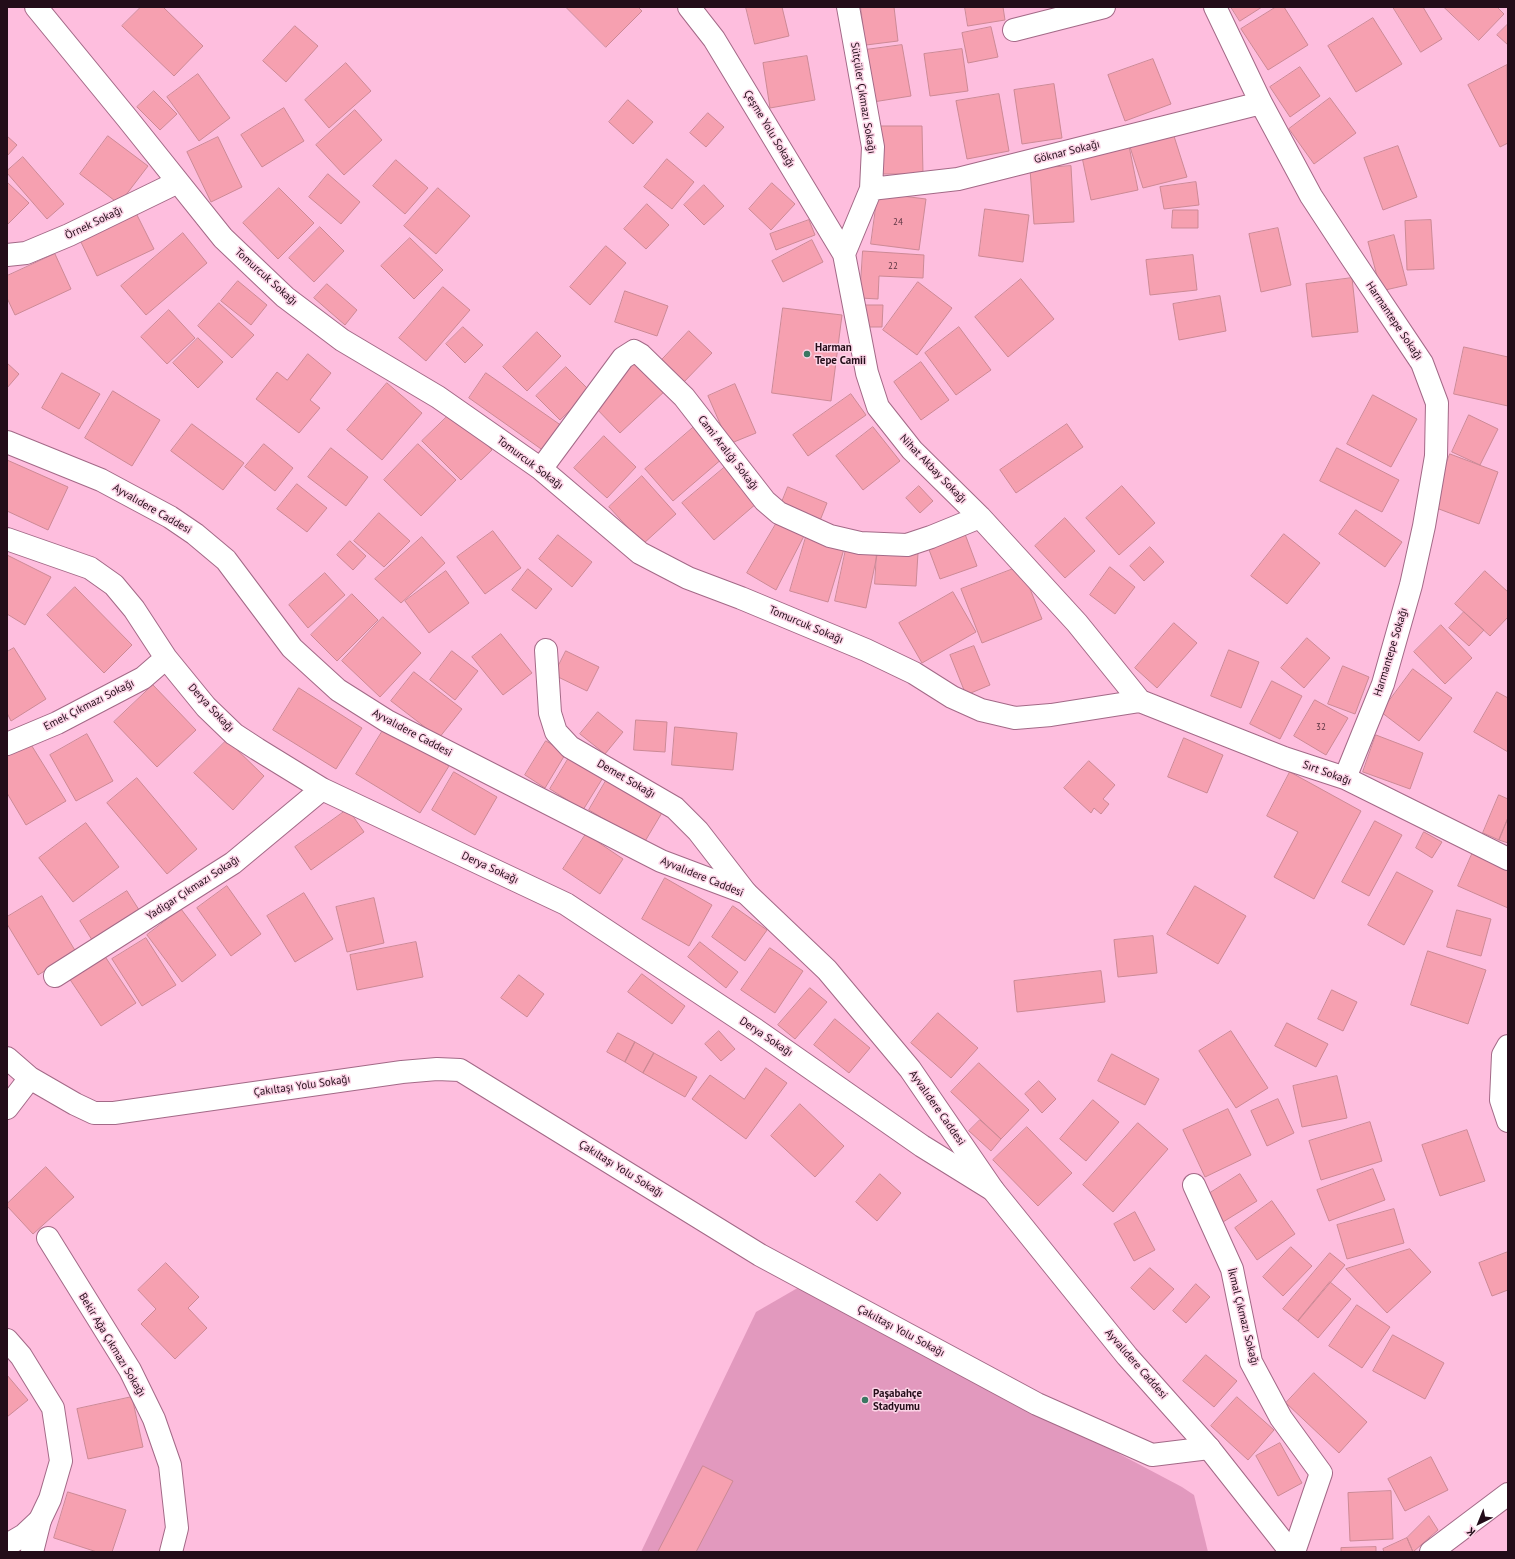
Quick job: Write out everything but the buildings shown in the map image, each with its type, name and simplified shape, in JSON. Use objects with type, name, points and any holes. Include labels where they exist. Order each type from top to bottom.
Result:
[{"type":"street","name":"Tomurcuk Sokağı","points":[[36,7],[223,238],[285,296],[342,340],[438,397],[541,469],[640,552],[688,578],[805,624],[880,656],[914,673],[952,698],[980,710],[1015,718],[1051,715],[1140,701]]},
{"type":"street","name":"Çeşme Yolu Sokağı","points":[[690,7],[714,39],[844,254]]},
{"type":"street","name":"Sütçüler Çıkmazı Sokağı","points":[[848,7],[873,147],[871,189]]},
{"type":"street","points":[[1014,30],[1104,7]]},
{"type":"street","name":"Harmantepe Sokağı","points":[[1215,7],[1261,103],[1311,196],[1422,363],[1437,403],[1436,456],[1424,526],[1411,585],[1383,684],[1345,778]]},
{"type":"street","name":"Göknar Sokağı","points":[[871,189],[958,179],[1261,103]]},
{"type":"street","name":"Örnek Sokağı","points":[[7,255],[26,253],[62,238],[178,182]]},
{"type":"street","points":[[844,254],[871,189]]},
{"type":"street","name":"Nihat Akbay Sokağı","points":[[844,254],[867,373],[878,407],[912,450],[980,517],[1077,623],[1140,701]]},
{"type":"street","name":"Cami Aralığı Sokağı","points":[[541,469],[623,358],[634,351],[641,355],[684,397],[765,502],[779,513],[830,536],[860,543],[907,545],[980,517]]},
{"type":"street","name":"Ayvalıdere Caddesi","points":[[7,442],[101,480],[170,517],[195,534],[226,560],[292,648],[338,690],[387,721],[661,861],[746,893],[827,970],[905,1063],[993,1190],[1127,1356],[1209,1448],[1293,1552]]},
{"type":"street","name":"Derya Sokağı","points":[[7,539],[90,568],[114,585],[134,609],[166,658],[206,707],[234,734],[257,750],[322,789],[566,904],[756,1030],[922,1146],[993,1190]]},
{"type":"street","name":"Demet Sokağı","points":[[546,650],[550,713],[556,732],[570,747],[675,808],[698,831],[746,893]]},
{"type":"street","name":"Emek Çıkmazı Sokağı","points":[[7,744],[57,723],[143,678],[166,658]]},
{"type":"street","name":"Sırt Sokağı","points":[[1140,701],[1284,758],[1345,778],[1508,859]]},
{"type":"street","name":"Yadigar Çıkmazı Sokağı","points":[[55,976],[233,863],[322,789]]},
{"type":"street","points":[[1508,1046],[1503,1055],[1501,1100],[1508,1121]]},
{"type":"street","name":"Çakıltaşı Yolu Sokağı","points":[[7,1058],[30,1078],[75,1104],[94,1113],[114,1113],[402,1072],[437,1069],[460,1070],[760,1255],[1037,1404],[1152,1455],[1209,1448]]},
{"type":"street","points":[[7,1108],[30,1078]]},
{"type":"street","name":"İkmal Çıkmazı Sokağı","points":[[1194,1185],[1232,1269],[1252,1362],[1281,1418],[1321,1473],[1293,1552]]},
{"type":"street","name":"Bekir Ağa Çıkmazı Sokağı","points":[[48,1238],[130,1370],[154,1419],[170,1465],[177,1528],[171,1552]]},
{"type":"street","points":[[7,1340],[20,1356],[52,1408],[61,1461],[50,1499],[40,1520],[32,1552]]},
{"type":"street","points":[[1431,1552],[1508,1494]]},
{"type":"street","points":[[7,1544],[24,1535],[40,1520]]},
{"type":"shaded area","name":"Paşabahçe Stadyumu","points":[[801,1286],[1182,1487],[1194,1495],[1208,1552],[641,1552],[756,1312]]},
{"type":"place","name":"Harman Tepe Camii","points":[[807,354]]},
{"type":"place","name":"Paşabahçe Stadyumu","points":[[865,1400]]}]
